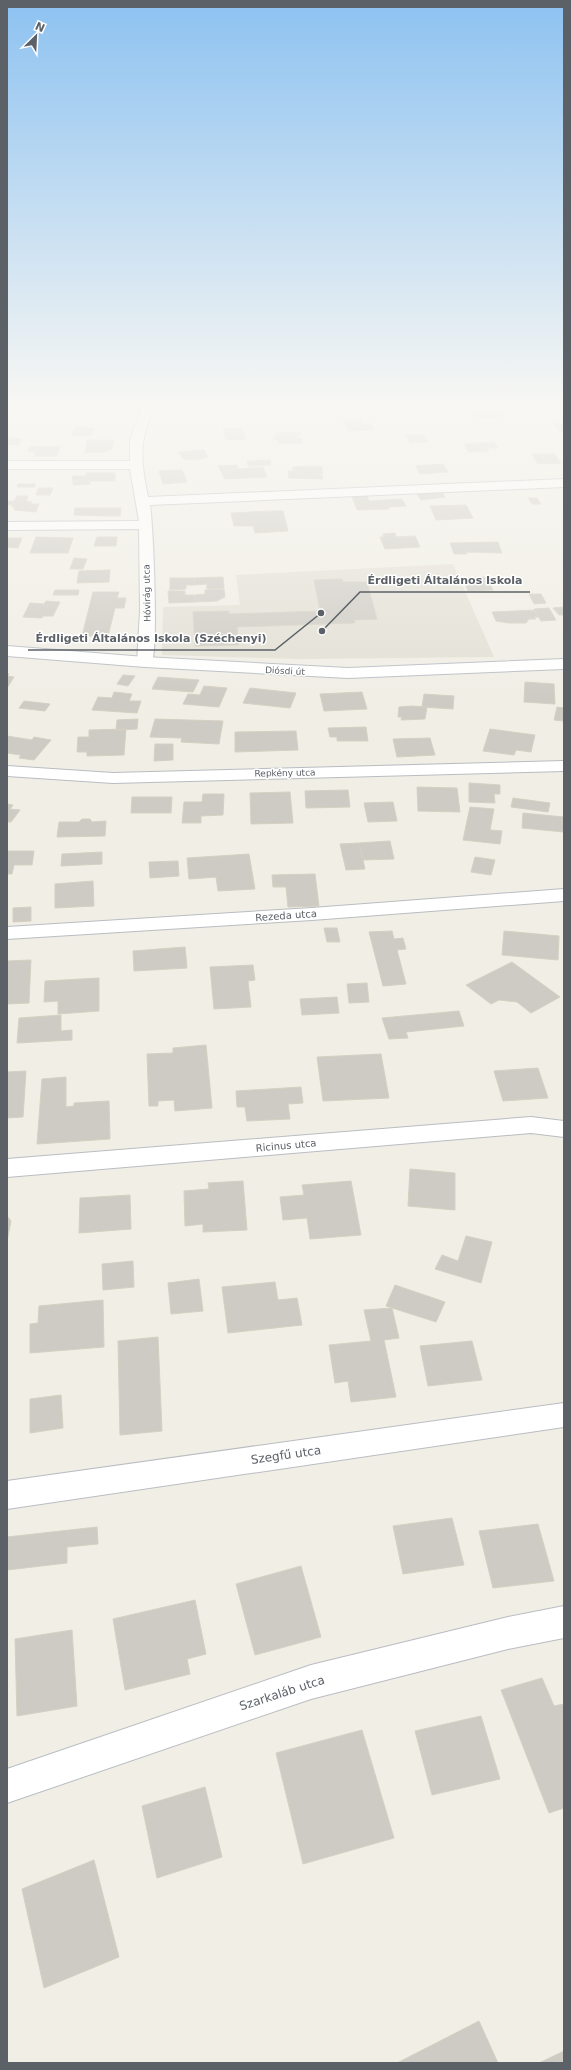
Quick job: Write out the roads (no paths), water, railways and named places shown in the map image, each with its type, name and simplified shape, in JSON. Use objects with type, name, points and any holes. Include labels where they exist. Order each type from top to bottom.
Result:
[{"type":"street","name":"Hóvirág utca","points":[[143,505],[148,608],[145,662]]},
{"type":"street","points":[[7,526],[145,525]]},
{"type":"street","name":"Diósdi út","points":[[7,651],[145,662],[348,673],[564,664]]},
{"type":"street","name":"Repkény utca","points":[[7,771],[113,778],[564,766]]},
{"type":"street","name":"Rezeda utca","points":[[7,933],[312,914],[564,895]]},
{"type":"street","name":"Ricinus utca","points":[[7,1168],[531,1125],[564,1129]]},
{"type":"street","name":"Szegfű utca","points":[[7,1495],[564,1415]]},
{"type":"street","name":"Szarkaláb utca","points":[[7,1786],[311,1682],[508,1633],[564,1622]]},
{"type":"place","name":"Érdligeti Általános Iskola (Széchenyi)","points":[[321,613]]},
{"type":"place","name":"Érdligeti Általános Iskola","points":[[322,631]]}]
